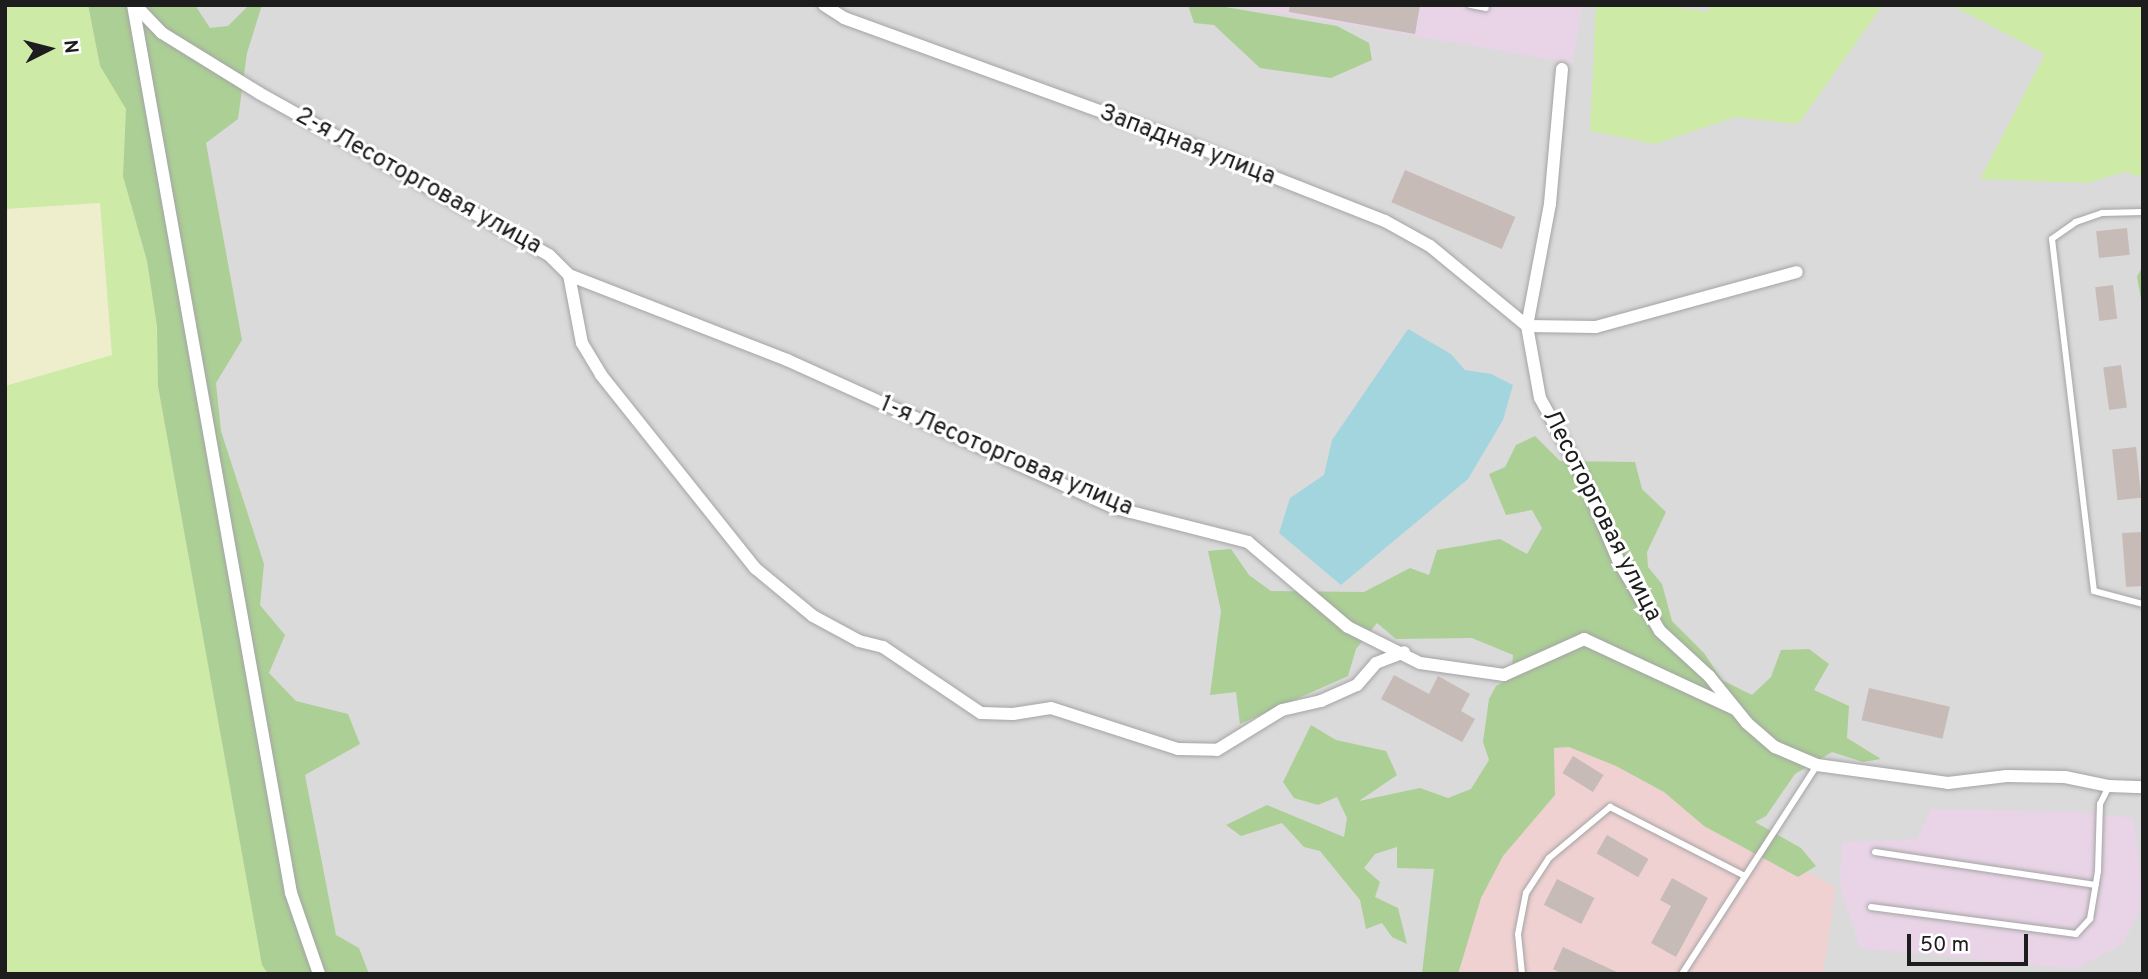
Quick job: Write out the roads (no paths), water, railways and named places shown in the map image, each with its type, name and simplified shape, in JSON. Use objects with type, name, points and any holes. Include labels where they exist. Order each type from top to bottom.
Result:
[{"type":"street","name":"2-я Лесоторговая улица","points":[[134,5],[172,39],[258,93],[549,255],[569,275]]},
{"type":"street","points":[[134,5],[291,893],[319,974]]},
{"type":"street","name":"Западная улица","points":[[824,5],[844,18],[1187,143],[1385,222],[1430,246],[1492,293],[1527,327]]},
{"type":"street","points":[[1562,69],[1550,204],[1527,327],[1596,327],[1797,272]]},
{"type":"street","points":[[569,275],[583,343],[601,375],[755,568],[813,616],[859,642],[883,648],[981,713],[1013,714],[1051,708],[1178,749],[1217,750],[1282,710],[1321,701],[1357,685],[1376,663],[1404,652]]},
{"type":"street","name":"1-я Лесоторговая улица","points":[[569,275],[787,360],[1115,508],[1248,542],[1348,627],[1404,652],[1420,663],[1504,676],[1584,639],[1735,709]]},
{"type":"street","name":"Лесоторговая улица","points":[[1527,327],[1540,398],[1582,475],[1619,562],[1660,631],[1710,676],[1735,709],[1775,747],[1817,765],[1948,783],[2030,776],[2065,777],[2109,786],[2143,787]]},
{"type":"lane","points":[[1470,5],[1486,8]]},
{"type":"lane","points":[[2143,212],[2102,213],[2076,222],[2052,239],[2094,590],[2143,604]]},
{"type":"lane","points":[[1682,974],[1742,875],[1817,765]]},
{"type":"lane","points":[[1871,907],[2076,934],[2090,919],[2096,885],[2100,804],[2109,786]]},
{"type":"lane","points":[[1522,974],[1518,934],[1526,893],[1549,858],[1610,807],[1742,875]]},
{"type":"lane","points":[[1875,852],[2096,885]]},
{"type":"water","points":[[1408,329],[1451,354],[1465,370],[1491,374],[1513,385],[1503,420],[1468,479],[1341,585],[1279,533],[1290,498],[1324,475],[1332,440]]}]
